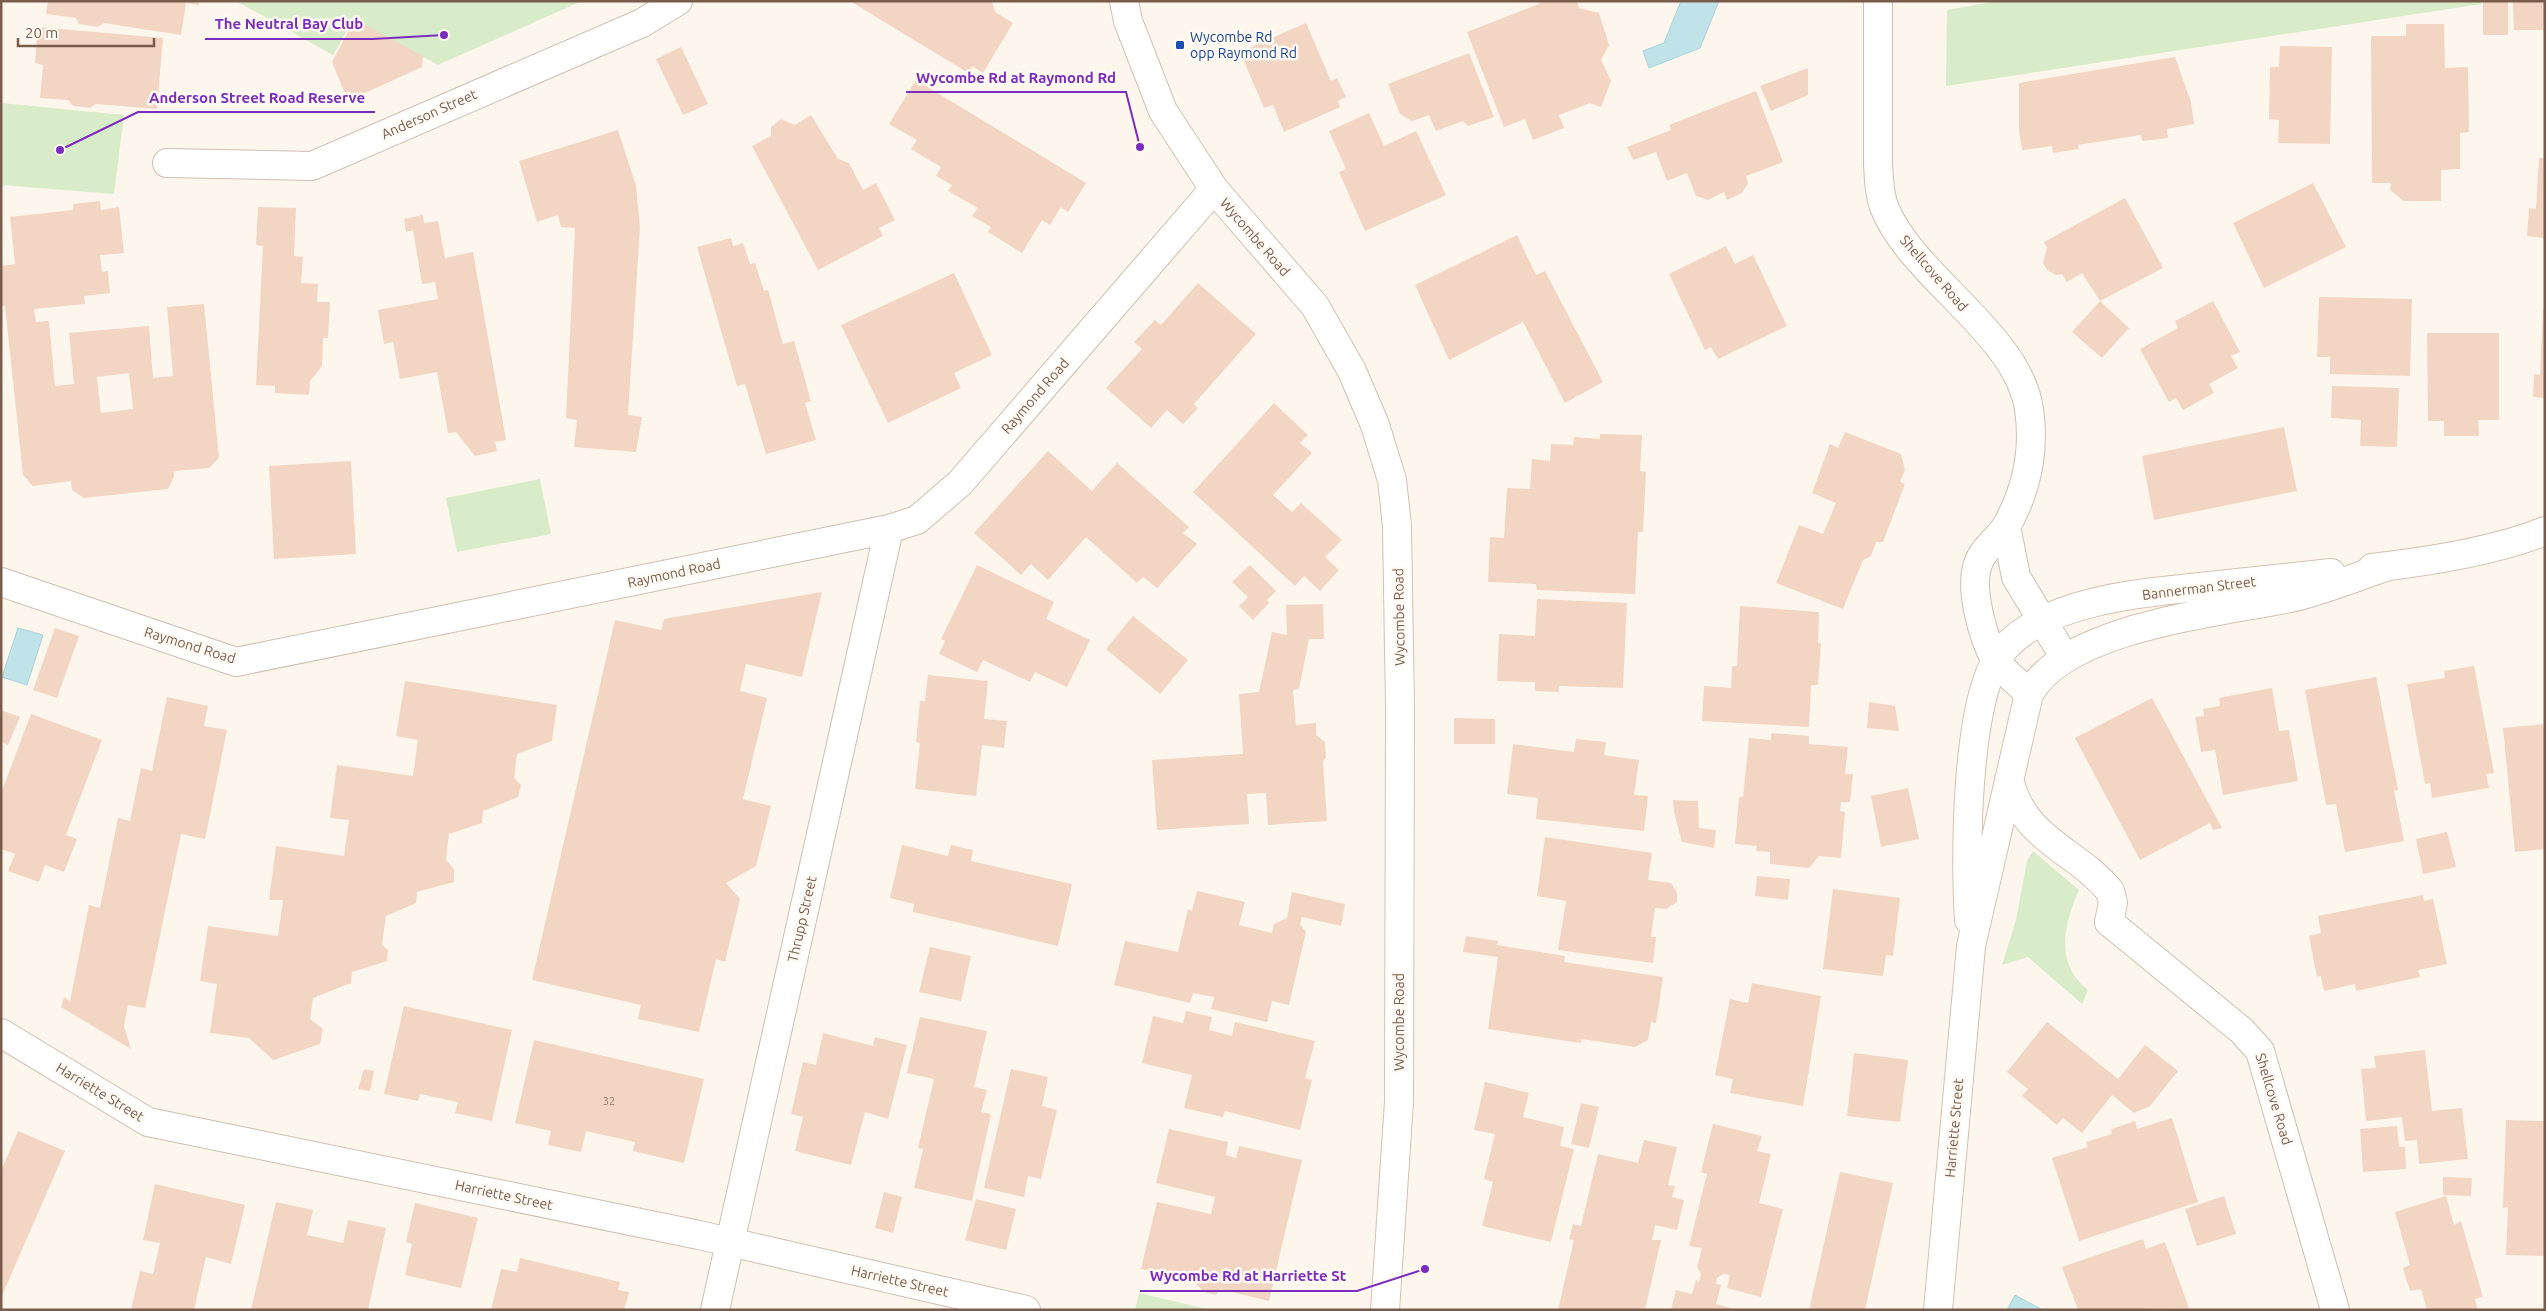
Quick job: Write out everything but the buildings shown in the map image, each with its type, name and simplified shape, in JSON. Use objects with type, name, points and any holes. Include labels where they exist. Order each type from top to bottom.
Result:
[{"type":"street","name":"Anderson Street","points":[[167,163],[312,166],[642,22],[678,1]]},
{"type":"street","name":"Wycombe Road","points":[[1124,1],[1128,21],[1163,111],[1214,189],[1315,306],[1352,371],[1375,425],[1392,480],[1397,526],[1400,707],[1399,1102],[1385,1310]]},
{"type":"street","name":"Shellcove Road","points":[[1878,1],[1878,164],[1879,188],[1884,207],[1898,232],[2000,350],[2023,387],[2029,408],[2031,455],[2026,478],[2006,526],[1980,558],[1975,577],[1979,610],[1996,660]]},
{"type":"street","name":"Raymond Road","points":[[1,582],[236,662],[889,529],[917,520],[960,482],[1214,189]]},
{"type":"street","points":[[2006,526],[2016,578],[2044,620],[2065,658]]},
{"type":"street","name":"Thrupp Street","points":[[715,1310],[889,529]]},
{"type":"street","name":"Bannerman Street","points":[[2016,637],[2044,620],[2088,606],[2162,591],[2389,566],[2516,541],[2545,531]]},
{"type":"street","name":"Bannerman Street","points":[[2035,686],[2065,658],[2108,639],[2156,625],[2297,596],[2389,566]]},
{"type":"street","name":"Harriette Street","points":[[1971,946],[1966,860],[1973,761],[1982,694],[1986,680],[1996,660],[2016,637]]},
{"type":"street","points":[[1996,660],[2035,686]]},
{"type":"street","name":"Harriette Street","points":[[1938,1310],[1971,946],[2009,779],[2035,686]]},
{"type":"street","name":"Shellcove Road","points":[[2009,779],[2020,811],[2038,831],[2110,891],[2113,902],[2109,922],[2242,1031],[2260,1051],[2335,1310]]},
{"type":"street","name":"Harriette Street","points":[[1,1033],[148,1122],[731,1243],[1026,1310]]},
{"type":"green space","points":[[236,1],[582,1],[438,65],[353,20],[333,55]]},
{"type":"green space","points":[[1998,1],[2481,1],[2481,4],[1946,86],[1947,10]]},
{"type":"green space","points":[[1,103],[124,115],[114,194],[1,185]]},
{"type":"green space","points":[[540,479],[551,534],[457,552],[446,498]]},
{"type":"green space","points":[[2033,851],[2079,890],[2069,916],[2065,943],[2070,968],[2077,979],[2088,990],[2082,1004],[2028,957],[2002,965],[2016,920],[2027,861]]},
{"type":"green space","points":[[1139,1293],[1211,1310],[1135,1310]]},
{"type":"water","points":[[1681,1],[1719,1],[1700,48],[1649,68],[1643,51],[1664,43]]},
{"type":"water","points":[[18,628],[43,635],[27,685],[2,677]]},
{"type":"water","points":[[2015,1295],[2043,1310],[2007,1310]]},
{"type":"place","name":"The Neutral Bay Club","points":[[444,35]]},
{"type":"place","name":"Wycombe Rd opp Raymond Rd","points":[[1180,45]]},
{"type":"place","name":"Wycombe Rd at Raymond Rd","points":[[1140,147]]},
{"type":"place","name":"Anderson Street Road Reserve","points":[[60,150]]},
{"type":"place","name":"Wycombe Rd at Harriette St","points":[[1425,1269]]}]
